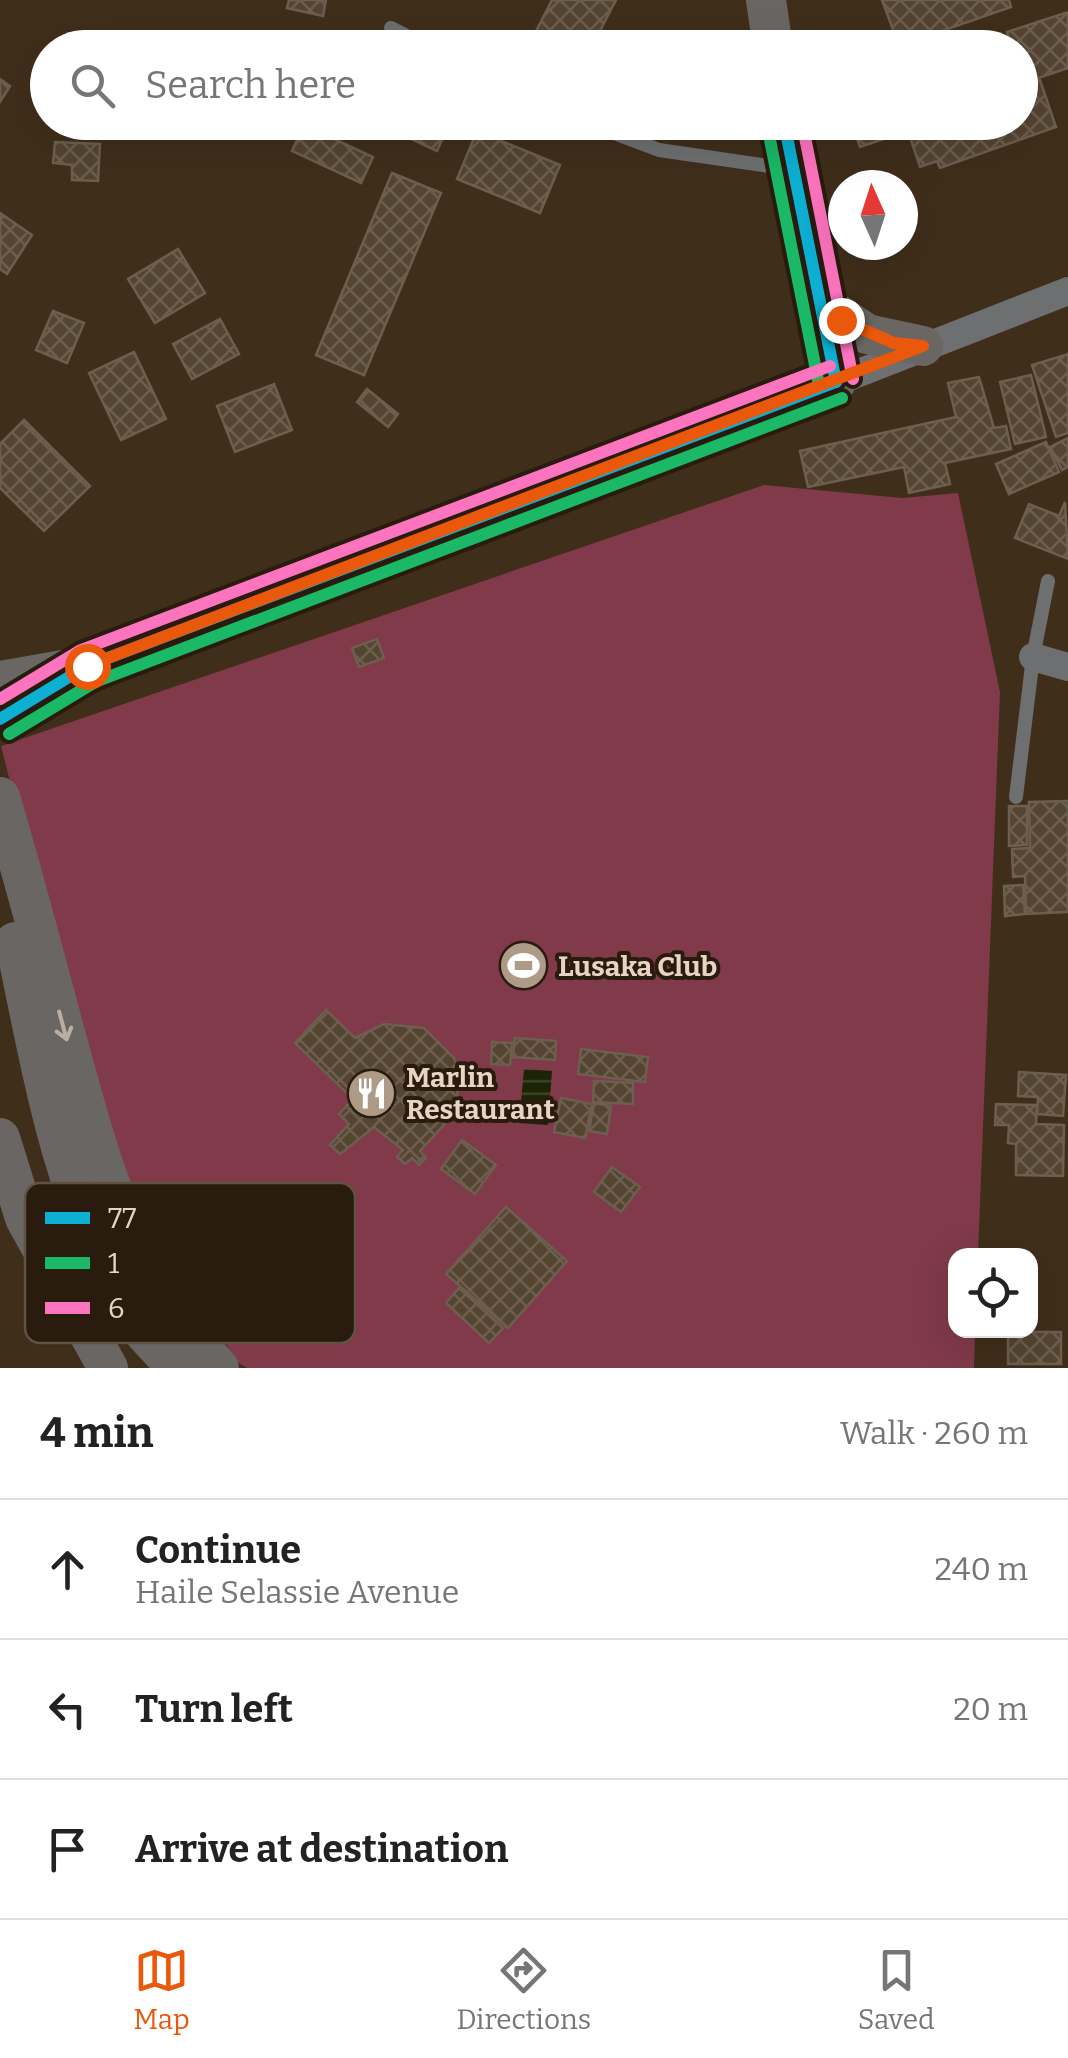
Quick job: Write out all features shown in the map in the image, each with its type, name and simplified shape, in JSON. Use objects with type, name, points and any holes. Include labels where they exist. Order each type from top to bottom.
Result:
[{"type":"main road","points":[[766,0],[770,30]]},
{"type":"main road","points":[[0,719],[87,666],[836,382],[787,140]]},
{"type":"main road","points":[[820,311],[867,334],[923,346]]},
{"type":"main road","points":[[756,412],[793,372],[820,311]]},
{"type":"main road","points":[[0,681],[87,666]]},
{"type":"main road","points":[[0,797],[108,1183]]},
{"type":"main road","points":[[0,880],[46,1092],[71,1183]]},
{"type":"main road","points":[[0,988],[23,1100],[46,1183]]},
{"type":"main road","points":[[0,1138],[25,1215]]},
{"type":"main road","points":[[94,1343],[108,1368]]},
{"type":"main road","points":[[123,1343],[144,1368]]},
{"type":"main road","points":[[156,1343],[177,1368]]},
{"type":"main road","points":[[196,1343],[219,1368]]},
{"type":"street","points":[[836,382],[1068,291]]},
{"type":"street","points":[[1033,657],[1068,666]]},
{"type":"lane","points":[[391,28],[395,30]]},
{"type":"lane","points":[[633,140],[659,150],[791,169]]},
{"type":"lane","points":[[1016,796],[1033,657],[1048,581]]},
{"type":"shaded area","name":"Lusaka Club","points":[[764,485],[902,498],[958,493],[1000,692],[978,1248],[948,1248],[948,1338],[975,1338],[974,1368],[247,1368],[237,1362],[225,1343],[355,1343],[355,1183],[127,1183],[101,1141],[1,746]]},
{"type":"shaded area","points":[[524,1069],[552,1071],[548,1125],[519,1123]]},
{"type":"building","points":[[289,0],[326,0],[323,16],[287,8]]},
{"type":"building","points":[[552,0],[616,0],[600,30],[537,30]]},
{"type":"building","points":[[882,0],[1009,0],[1011,7],[945,30],[893,30]]},
{"type":"building","points":[[1068,12],[1068,68],[1038,78],[1038,30],[1013,30]]},
{"type":"building","points":[[0,79],[10,86],[0,102]]},
{"type":"building","points":[[1038,81],[1056,127],[1038,133]]},
{"type":"building","points":[[297,140],[336,140],[373,157],[361,183],[292,151]]},
{"type":"building","points":[[413,140],[442,140],[437,151]]},
{"type":"building","points":[[473,140],[499,140],[560,165],[540,213],[457,179]]},
{"type":"building","points":[[857,140],[881,140],[860,147]]},
{"type":"building","points":[[911,140],[1019,140],[940,168],[937,161],[920,167]]},
{"type":"building","points":[[55,142],[100,144],[98,181],[72,180],[72,165],[53,163]]},
{"type":"building","points":[[392,173],[441,193],[364,375],[316,355]]},
{"type":"building","points":[[0,213],[32,235],[7,274],[0,269]]},
{"type":"building","points":[[178,249],[205,293],[155,323],[128,279]]},
{"type":"building","points":[[53,311],[84,323],[67,363],[36,350]]},
{"type":"building","points":[[220,319],[239,354],[192,379],[173,344]]},
{"type":"building","points":[[134,352],[166,419],[121,440],[89,373]]},
{"type":"building","points":[[1068,354],[1068,433],[1056,437],[1032,365]]},
{"type":"building","points":[[1031,375],[1046,437],[1015,444],[1000,382]]},
{"type":"building","points":[[979,377],[994,428],[1006,426],[1011,449],[945,463],[950,484],[909,493],[904,467],[808,487],[800,451],[956,417],[948,383]]},
{"type":"building","points":[[274,384],[292,430],[235,452],[217,406]]},
{"type":"building","points":[[367,389],[398,414],[388,427],[357,402]]},
{"type":"building","points":[[24,420],[90,486],[44,531],[0,488],[0,444]]},
{"type":"building","points":[[1068,438],[1068,467],[1062,470],[1050,447]]},
{"type":"building","points":[[1046,442],[1059,472],[1009,494],[996,464]]},
{"type":"building","points":[[1065,502],[1068,559],[1015,538],[1029,504],[1059,516]]},
{"type":"building","points":[[377,639],[384,658],[359,667],[352,648]]},
{"type":"building","points":[[1068,801],[1068,912],[1026,914],[1025,876],[1013,877],[1012,849],[1030,848],[1029,802]]},
{"type":"building","points":[[1009,806],[1027,806],[1027,845],[1009,846]]},
{"type":"building","points":[[1023,885],[1025,914],[1005,916],[1004,886]]},
{"type":"building","points":[[326,1010],[355,1038],[384,1024],[424,1028],[454,1058],[459,1072],[457,1101],[443,1126],[420,1151],[426,1158],[419,1165],[412,1158],[405,1164],[397,1157],[403,1150],[374,1127],[340,1154],[330,1145],[349,1124],[339,1114],[353,1099],[295,1043]]},
{"type":"building","points":[[515,1038],[556,1041],[555,1060],[513,1057]]},
{"type":"building","points":[[492,1042],[512,1043],[510,1065],[491,1064]]},
{"type":"building","points":[[581,1049],[648,1057],[645,1082],[578,1074]]},
{"type":"building","points":[[1019,1072],[1066,1075],[1063,1116],[1037,1114],[1038,1097],[1018,1096]]},
{"type":"building","points":[[594,1081],[633,1083],[633,1104],[593,1102]]},
{"type":"building","points":[[561,1098],[592,1104],[585,1138],[554,1132]]},
{"type":"building","points":[[594,1103],[611,1106],[607,1134],[589,1131]]},
{"type":"building","points":[[996,1104],[1037,1105],[1036,1124],[1064,1125],[1063,1176],[1016,1175],[1016,1144],[1008,1143],[1009,1125],[995,1125]]},
{"type":"building","points":[[462,1140],[496,1165],[475,1194],[441,1169]]},
{"type":"building","points":[[612,1167],[640,1187],[621,1212],[594,1192]]},
{"type":"building","points":[[506,1207],[567,1261],[508,1328],[446,1274]]},
{"type":"building","points":[[459,1288],[503,1328],[489,1343],[446,1303]]},
{"type":"building","points":[[1038,1332],[1061,1332],[1061,1364],[1008,1364],[1008,1338],[1038,1338]]},
{"type":"transit line","name":"1","points":[[770,140],[819,385]]},
{"type":"transit line","name":"77","points":[[788,140],[836,382]]},
{"type":"transit line","name":"6","points":[[806,140],[853,379]]},
{"type":"transit line","name":"6","points":[[0,699],[81,650],[830,366]]},
{"type":"transit line","name":"77","points":[[0,719],[87,666],[836,382]]},
{"type":"transit line","name":"1","points":[[9,734],[95,682],[842,398]]},
{"type":"place","name":"Lusaka Club","points":[[523,966]]},
{"type":"place","name":"Marlin Restaurant","points":[[371,1093]]},
{"type":"route","points":[[87,666],[923,346],[894,343],[841,320]]}]
